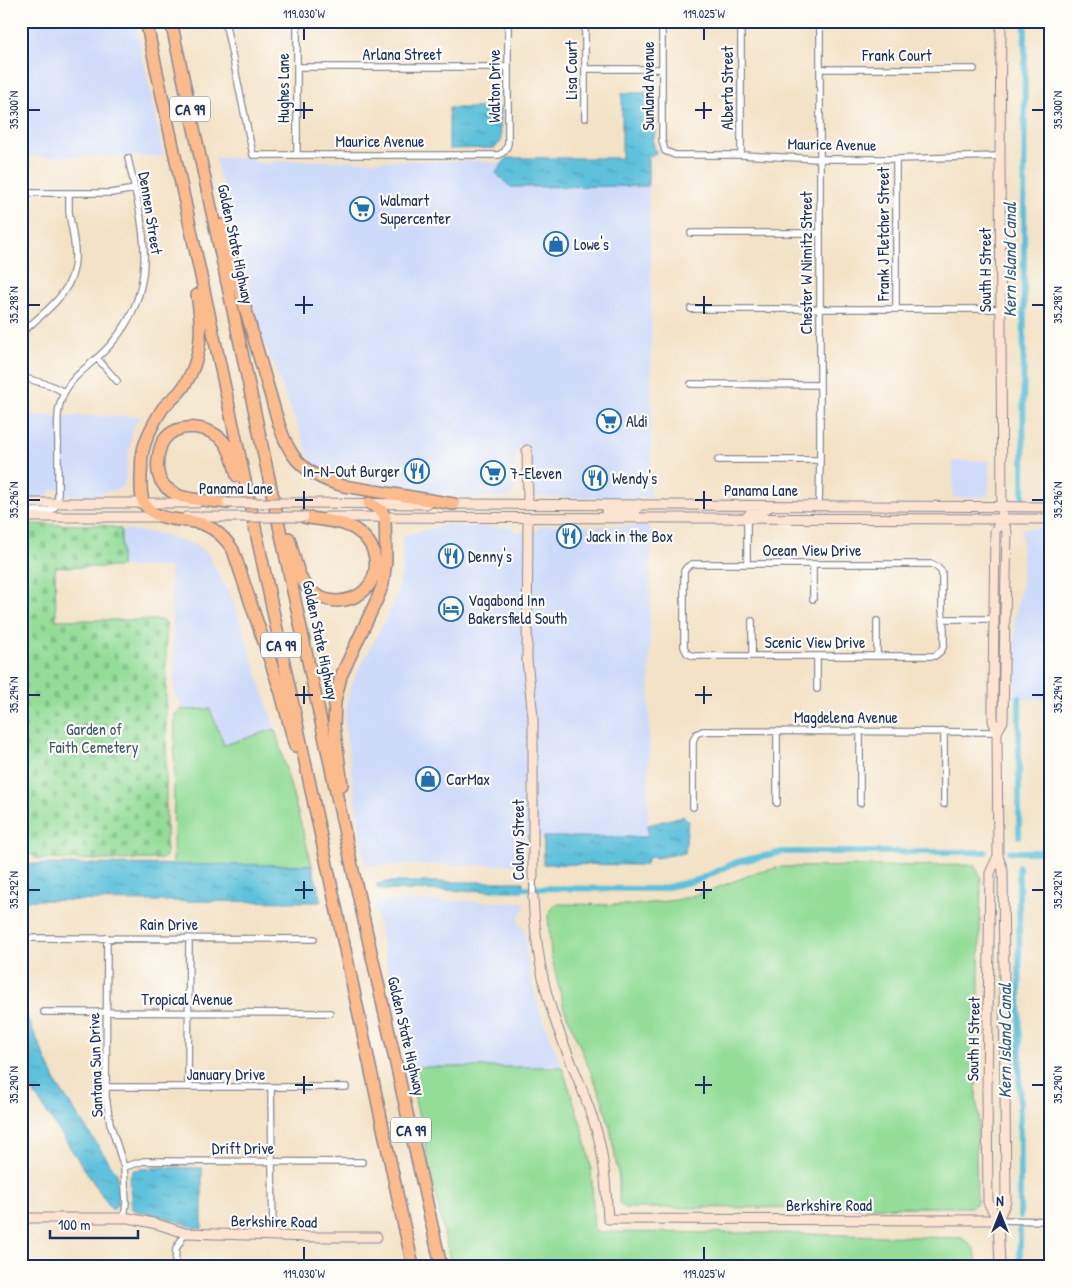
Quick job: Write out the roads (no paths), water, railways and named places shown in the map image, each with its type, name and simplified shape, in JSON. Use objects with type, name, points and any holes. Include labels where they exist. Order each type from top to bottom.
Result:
[{"type":"highway","name":"CA 99","points":[[146,21],[413,1266]]},
{"type":"highway","name":"Golden State Highway","points":[[171,21],[353,871],[441,1266]]},
{"type":"highway","points":[[180,182],[201,318],[200,344],[189,378],[182,389],[164,407],[146,441],[142,455],[141,490],[144,504],[152,512],[162,517],[206,525],[221,535],[232,550],[280,693],[330,874]]},
{"type":"highway","points":[[209,196],[219,212],[248,321],[283,434],[292,454],[308,470],[330,482],[454,504]]},
{"type":"highway","points":[[227,503],[179,496],[164,486],[157,470],[159,452],[164,439],[179,429],[194,427],[209,431],[221,438],[226,444],[232,458],[268,583]]},
{"type":"highway","points":[[260,434],[298,570],[304,582],[314,593],[327,600],[342,601],[362,593],[372,581],[376,561],[372,548],[364,536],[347,525],[304,517]]},
{"type":"highway","points":[[353,871],[334,726],[334,707],[341,676],[378,597],[382,584],[386,560],[385,517],[382,511],[369,503]]},
{"type":"street","name":"Maurice Avenue","points":[[225,21],[253,155],[499,155],[505,151]]},
{"type":"street","name":"Hughes Lane","points":[[297,21],[297,155]]},
{"type":"street","name":"Walton Drive","points":[[505,151],[508,144],[508,21]]},
{"type":"street","name":"Lisa Court","points":[[585,21],[585,118]]},
{"type":"street","name":"Sunland Avenue","points":[[662,21],[662,140],[665,151]]},
{"type":"street","name":"Alberta Street","points":[[741,21],[741,155]]},
{"type":"street","name":"Chester W Nimitz Street","points":[[819,505],[820,21]]},
{"type":"street","name":"South H Street","points":[[997,732],[1003,721],[1004,618],[1008,532],[1002,519],[1001,506],[1001,21]]},
{"type":"street","name":"Arlana Street","points":[[297,68],[508,68]]},
{"type":"street","points":[[585,69],[662,69]]},
{"type":"street","name":"Frank Court","points":[[820,69],[974,69]]},
{"type":"street","name":"Maurice Avenue","points":[[665,151],[675,155],[741,155],[820,159],[1000,156]]},
{"type":"street","name":"Dennen Street","points":[[58,504],[58,416],[64,392],[73,379],[107,350],[124,328],[142,286],[145,266],[144,245],[128,158]]},
{"type":"street","name":"Frank J Fletcher Street","points":[[896,159],[896,309]]},
{"type":"street","points":[[21,193],[111,193],[135,189]]},
{"type":"street","points":[[21,333],[61,297],[71,280],[75,253],[69,211],[69,193]]},
{"type":"street","points":[[691,233],[820,233]]},
{"type":"street","points":[[691,309],[1000,309]]},
{"type":"street","points":[[97,358],[117,381]]},
{"type":"street","points":[[21,377],[43,383],[64,392]]},
{"type":"street","points":[[691,384],[820,385]]},
{"type":"street","name":"Colony Street","points":[[527,450],[527,660],[533,717],[533,897],[536,942],[553,1016],[588,1102],[601,1150],[608,1219]]},
{"type":"street","points":[[718,460],[820,460]]},
{"type":"street","name":"Panama Lane","points":[[21,503],[1051,507]]},
{"type":"street","points":[[21,511],[52,510],[58,504]]},
{"type":"street","points":[[585,518],[602,512],[634,512],[639,504]]},
{"type":"street","points":[[792,519],[801,514],[814,512],[819,505]]},
{"type":"street","points":[[747,564],[747,519],[749,514],[763,511],[772,506]]},
{"type":"street","name":"Panama Lane","points":[[21,517],[1051,519]]},
{"type":"street","name":"South H Street","points":[[1000,1266],[998,1220],[1006,1201],[1003,870],[998,856],[997,732],[993,721],[995,531],[1002,519]]},
{"type":"street","name":"Ocean View Drive","points":[[687,653],[684,647],[684,571],[692,564],[931,564],[938,567],[942,572],[943,619]]},
{"type":"street","points":[[813,564],[813,598]]},
{"type":"street","points":[[994,579],[1000,609],[1004,618]]},
{"type":"street","points":[[943,619],[994,619],[999,632],[1004,679]]},
{"type":"street","name":"Scenic View Drive","points":[[687,653],[693,656],[935,656],[944,645],[943,619]]},
{"type":"street","points":[[752,621],[752,656]]},
{"type":"street","points":[[877,621],[877,656]]},
{"type":"street","points":[[817,656],[817,690]]},
{"type":"street","name":"Magdelena Avenue","points":[[693,807],[693,741],[696,734],[704,731],[997,732]]},
{"type":"street","points":[[777,731],[777,803]]},
{"type":"street","points":[[860,731],[860,804]]},
{"type":"street","points":[[944,731],[944,804]]},
{"type":"street","name":"South H Street","points":[[998,856],[990,873],[988,1055],[988,1202],[998,1220]]},
{"type":"street","name":"Rain Drive","points":[[24,938],[314,939]]},
{"type":"street","name":"Santana Sun Drive","points":[[107,938],[107,1111],[124,1166],[126,1203],[124,1218]]},
{"type":"street","points":[[188,1087],[189,938]]},
{"type":"street","name":"Tropical Avenue","points":[[44,1012],[330,1013]]},
{"type":"street","points":[[988,1055],[1004,1054]]},
{"type":"street","name":"January Drive","points":[[106,1087],[346,1087]]},
{"type":"street","points":[[271,1088],[272,1236]]},
{"type":"street","name":"Drift Drive","points":[[124,1166],[144,1162],[362,1162]]},
{"type":"street","name":"Berkshire Road","points":[[21,1218],[124,1218],[157,1224],[185,1233],[378,1237]]},
{"type":"street","name":"Berkshire Road","points":[[608,1219],[1051,1221]]},
{"type":"street","points":[[174,1266],[176,1249],[185,1233]]},
{"type":"water","points":[[622,93],[656,93],[656,128],[653,142],[656,153],[648,158],[648,186],[510,187],[496,173],[507,158],[622,158]]},
{"type":"water","points":[[449,108],[500,108],[501,142],[495,148],[449,149]]},
{"type":"water","points":[[683,816],[688,820],[685,853],[655,858],[649,857],[645,865],[543,864],[544,837],[648,837],[648,825]]},
{"type":"water","points":[[21,864],[312,865],[321,902],[21,900]]},
{"type":"water","points":[[386,882],[523,882],[522,891],[385,890],[377,888],[377,884]]},
{"type":"water","points":[[21,1004],[58,1086],[117,1174],[118,1204],[112,1210],[33,1092],[21,1067]]},
{"type":"water","points":[[161,1167],[202,1168],[202,1229],[131,1208],[130,1176],[134,1170]]},
{"type":"waterway","name":"Kern Island Canal","points":[[1023,498],[1025,21]]},
{"type":"waterway","name":"Kern Island Canal","points":[[1019,697],[1019,836]]},
{"type":"waterway","points":[[515,888],[659,889],[698,880],[737,862],[782,852],[985,852]]},
{"type":"waterway","points":[[1010,852],[1051,852]]},
{"type":"waterway","name":"Kern Island Canal","points":[[1019,867],[1020,1216]]},
{"type":"waterway","name":"Kern Island Canal","points":[[1020,1226],[1020,1266]]},
{"type":"place","name":"Walmart Supercenter","points":[[362,209]]},
{"type":"place","name":"Lowe's","points":[[556,244]]},
{"type":"place","name":"Aldi","points":[[609,421]]},
{"type":"place","name":"In-N-Out Burger","points":[[417,471]]},
{"type":"place","name":"7-Eleven","points":[[493,473]]},
{"type":"place","name":"Wendy's","points":[[595,478]]},
{"type":"place","name":"Jack in the Box","points":[[569,536]]},
{"type":"place","name":"Denny's","points":[[451,556]]},
{"type":"place","name":"Vagabond Inn Bakersfield South","points":[[451,609]]},
{"type":"place","name":"CarMax","points":[[428,779]]},
{"type":"park label","name":"Garden of Faith Cemetery","points":[[94,738]]}]
